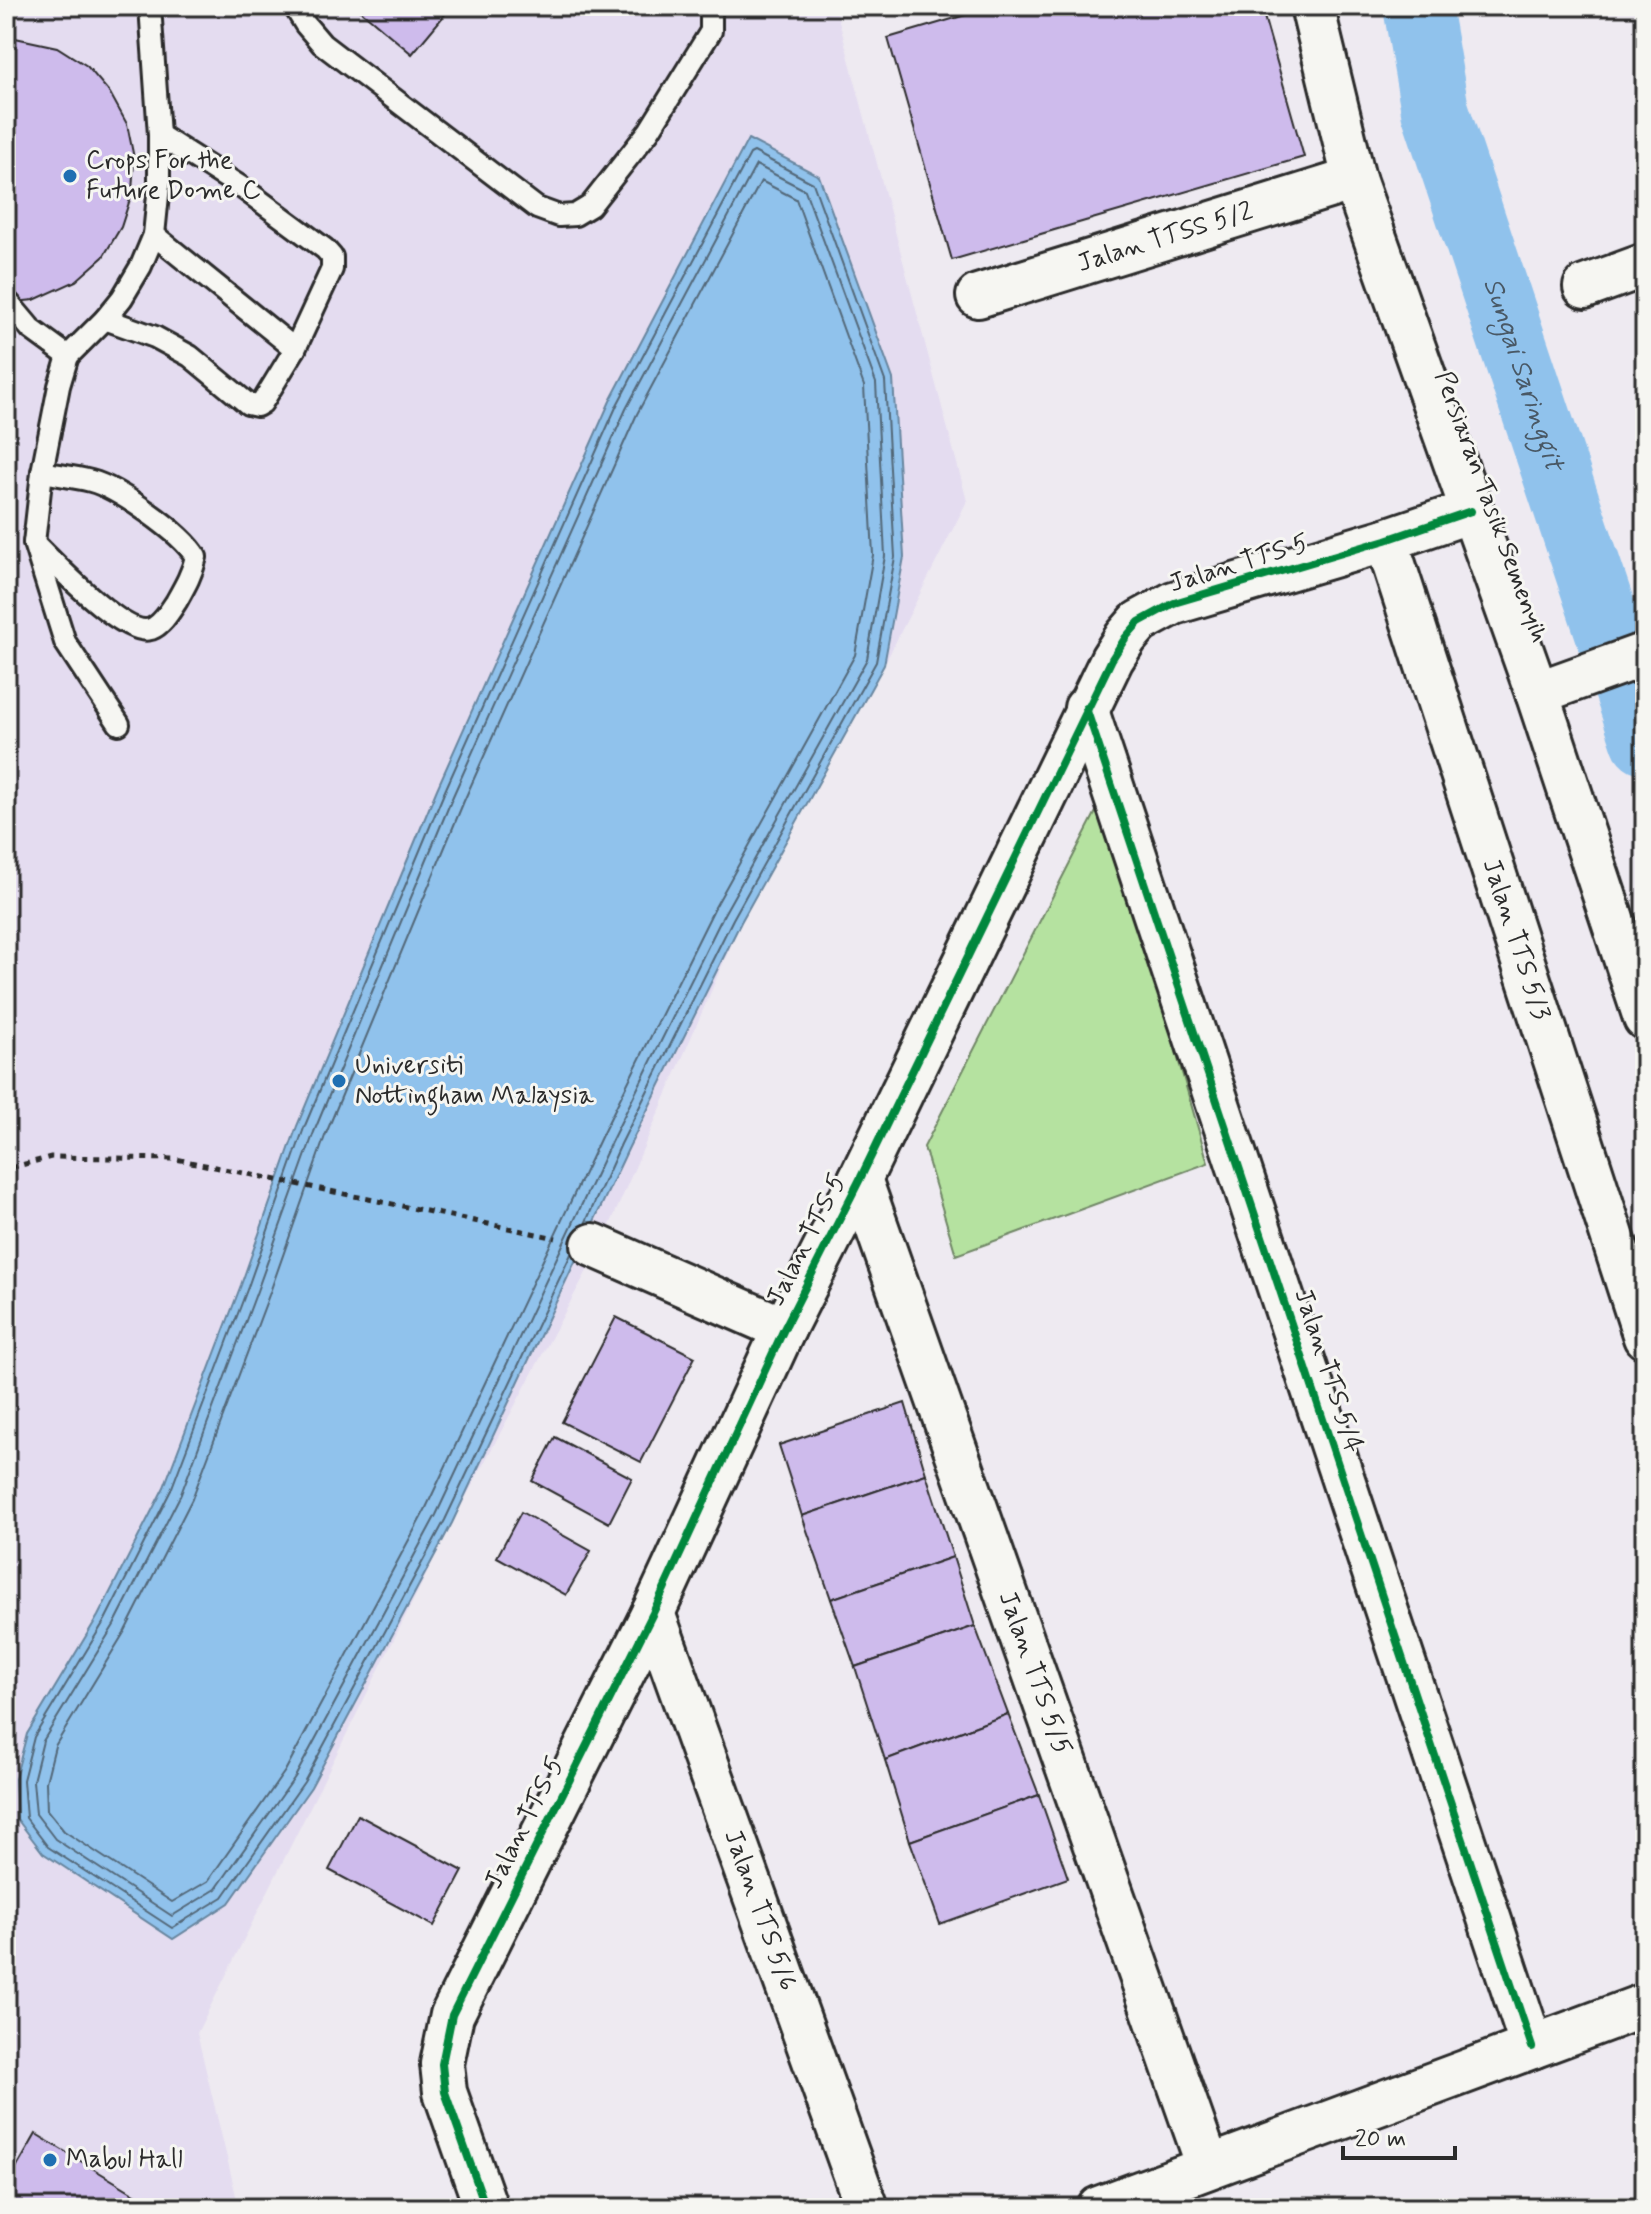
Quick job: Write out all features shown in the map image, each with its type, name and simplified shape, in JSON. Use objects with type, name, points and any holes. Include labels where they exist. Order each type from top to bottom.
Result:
[{"type":"street","name":"Persiaran Tasik Semenyih","points":[[1312,6],[1354,179],[1537,693],[1645,1018]]},
{"type":"street","name":"Jalan TTSS 5/2","points":[[978,296],[1354,179]]},
{"type":"street","points":[[1585,287],[1645,265]]},
{"type":"street","name":"Jalan TTS 5","points":[[486,2208],[445,2092],[442,2064],[452,2015],[653,1613],[784,1329],[860,1179],[1086,708],[1126,637],[1139,622],[1174,603],[1386,540],[1471,511]]},
{"type":"street","name":"Jalan TTS 5/3","points":[[1386,540],[1645,1337]]},
{"type":"street","points":[[1537,693],[1645,654]]},
{"type":"street","name":"Jalan TTS 5/4","points":[[1086,708],[1532,2047]]},
{"type":"street","name":"Jalan TTS 5/5","points":[[860,1179],[1208,2166]]},
{"type":"street","points":[[593,1245],[784,1329]]},
{"type":"street","name":"Jalan TTS 5/6","points":[[653,1613],[867,2208]]},
{"type":"street","points":[[1099,2208],[1645,2005]]},
{"type":"lane","points":[[119,724],[65,642],[34,543],[42,472],[68,356],[105,319],[129,287],[154,235],[159,185],[159,135],[150,6]]},
{"type":"lane","points":[[294,6],[322,44],[537,208],[559,216],[575,215],[590,206],[649,131],[711,31],[711,6]]},
{"type":"lane","points":[[105,319],[155,337],[190,356],[248,404],[257,406],[262,403],[295,349],[332,269],[332,257],[325,249],[244,189],[159,135]]},
{"type":"lane","points":[[154,235],[295,349]]},
{"type":"lane","points":[[10,304],[31,329],[68,356]]},
{"type":"lane","points":[[34,543],[118,620],[136,629],[151,629],[166,617],[191,577],[196,557],[188,544],[118,493],[93,482],[42,472]]},
{"type":"path","points":[[6,1179],[14,1167],[51,1157],[176,1159],[593,1245]]},
{"type":"path","points":[[6,2141],[13,2125]]},
{"type":"shaded area","name":"Universiti Nottingham Malaysia","points":[[6,6],[835,6],[967,501],[884,665],[741,922],[604,1239],[452,1523],[197,2033],[239,2208],[6,2208]]},
{"type":"green space","points":[[1103,798],[1208,1163],[956,1255],[924,1147]]},
{"type":"water","points":[[748,139],[819,176],[893,379],[904,557],[884,665],[741,922],[629,1147],[452,1523],[311,1787],[229,1903],[173,1939],[43,1853],[17,1819],[15,1779],[27,1734],[98,1616],[164,1487],[241,1285],[297,1126],[437,789],[610,401]]},
{"type":"building","points":[[355,6],[452,6],[412,54]]},
{"type":"building","points":[[996,6],[1261,6],[1304,157],[952,260],[888,38]]},
{"type":"building","name":"Crops For the Future Dome C","points":[[6,36],[57,47],[87,66],[110,93],[127,124],[134,158],[132,193],[121,227],[103,257],[76,281],[34,300],[6,303]]},
{"type":"building","points":[[616,1317],[695,1357],[641,1462],[562,1422]]},
{"type":"building","points":[[905,1403],[926,1474],[802,1516],[779,1445]]},
{"type":"building","points":[[555,1437],[632,1478],[609,1523],[532,1481]]},
{"type":"building","points":[[926,1474],[953,1557],[831,1599],[802,1516]]},
{"type":"building","points":[[521,1512],[591,1551],[566,1595],[497,1557]]},
{"type":"building","points":[[953,1557],[975,1626],[855,1667],[831,1599]]},
{"type":"building","points":[[975,1626],[1008,1714],[885,1760],[855,1667]]},
{"type":"building","points":[[1008,1714],[1039,1795],[910,1841],[885,1760]]},
{"type":"building","points":[[1039,1795],[1068,1878],[940,1924],[910,1841]]},
{"type":"building","points":[[358,1815],[463,1871],[434,1926],[329,1870]]},
{"type":"building","name":"Mabul Hall","points":[[36,2134],[158,2208],[6,2208],[6,2186]]},
{"type":"waterway","name":"Sungai Saringgit","points":[[1417,6],[1435,110],[1645,740]]},
{"type":"cycle path","points":[[486,2208],[445,2092],[442,2064],[452,2015],[653,1613],[784,1329],[1112,659],[1139,622],[1174,603],[1386,540],[1471,511]]},
{"type":"cycle path","points":[[1086,708],[1532,2047]]},
{"type":"place","name":"Crops For the Future Dome C","points":[[70,176]]},
{"type":"place","name":"Universiti Nottingham Malaysia","points":[[339,1081]]},
{"type":"place","name":"Mabul Hall","points":[[50,2160]]}]
